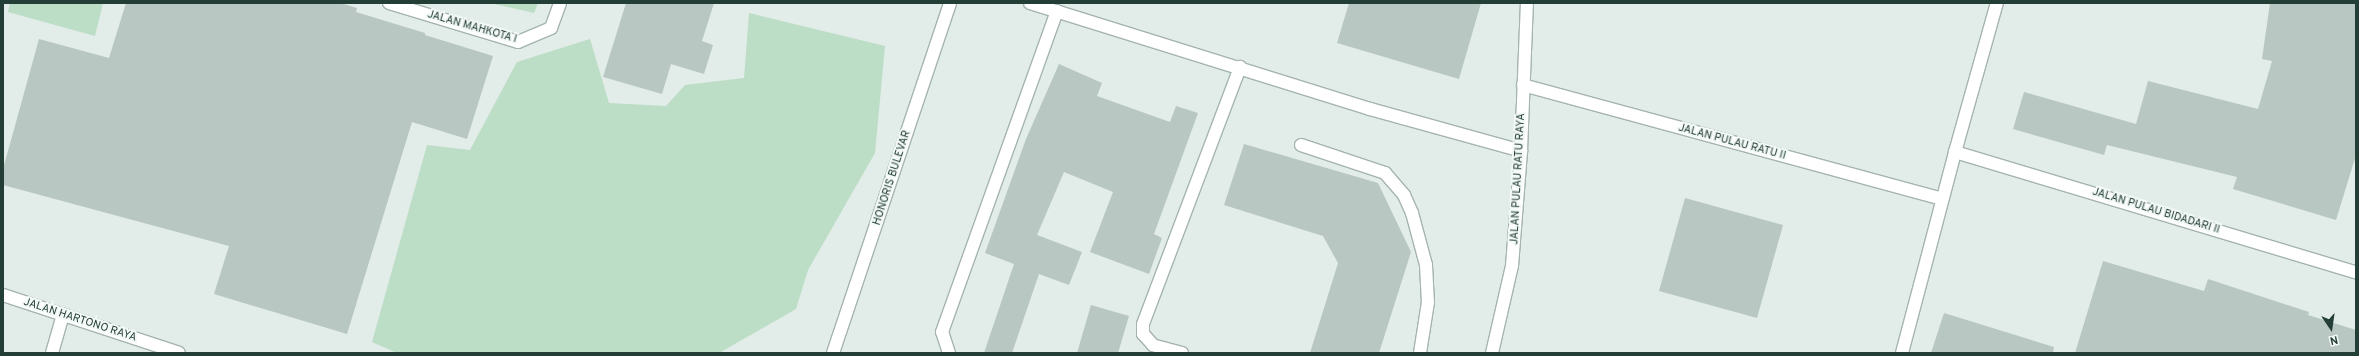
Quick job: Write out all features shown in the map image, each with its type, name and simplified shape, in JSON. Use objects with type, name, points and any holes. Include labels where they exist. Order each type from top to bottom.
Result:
[{"type":"street","name":"JALAN MAHKOTA I","points":[[389,3],[518,42],[550,28],[560,3]]},
{"type":"street","name":"HONORIS BULEVAR","points":[[833,353],[950,3]]},
{"type":"street","points":[[1030,3],[1240,67],[1370,109],[1521,151]]},
{"type":"street","name":"JALAN PULAU RATU RAYA","points":[[1492,353],[1512,266],[1521,151],[1527,3]]},
{"type":"street","points":[[1902,353],[1942,199],[1997,3]]},
{"type":"street","points":[[949,353],[942,332],[1057,11]]},
{"type":"street","points":[[1182,353],[1153,345],[1143,334],[1143,324],[1240,67]]},
{"type":"street","name":"JALAN PULAU RATU II","points":[[1523,85],[1942,199]]},
{"type":"street","points":[[1301,145],[1385,173],[1404,195],[1412,213],[1426,265],[1428,302],[1420,353]]},
{"type":"street","name":"JALAN PULAU BIDADARI II","points":[[1955,152],[2356,272]]},
{"type":"street","name":"JALAN HARTONO RAYA","points":[[3,295],[179,353]]},
{"type":"street","points":[[52,353],[63,315]]},
{"type":"green space","points":[[10,3],[103,3],[95,36],[8,12]]},
{"type":"green space","points":[[490,3],[538,3],[534,13]]},
{"type":"green space","points":[[749,13],[885,46],[875,153],[808,270],[796,309],[719,353],[397,353],[372,342],[427,145],[470,150],[517,62],[590,39],[609,103],[666,106],[685,85],[744,78]]},
{"type":"building","points":[[126,3],[340,3],[357,8],[356,12],[493,56],[467,139],[412,122],[347,334],[214,294],[229,246],[3,185],[3,169],[39,39],[109,58]]},
{"type":"building","points":[[626,3],[714,3],[702,41],[713,45],[704,74],[671,64],[662,94],[603,77]]},
{"type":"building","points":[[1349,3],[1481,3],[1459,79],[1337,43]]},
{"type":"building","points":[[2270,3],[2356,3],[2356,155],[2336,220],[2233,189],[2237,177],[2107,145],[2104,155],[2013,129],[2024,92],[2136,124],[2148,81],[2258,109],[2272,61],[2262,59]]},
{"type":"building","points":[[1059,64],[1102,83],[1097,96],[1170,122],[1176,106],[1198,113],[1154,234],[1162,238],[1149,274],[1090,252],[1113,192],[1064,172],[1037,235],[1082,252],[1069,285],[1039,274],[1012,353],[984,353],[1014,264],[985,253],[1026,139]]},
{"type":"building","points":[[1244,144],[1378,183],[1411,252],[1379,353],[1310,353],[1338,263],[1323,236],[1224,205]]},
{"type":"building","points":[[1685,198],[1783,225],[1757,318],[1659,291]]},
{"type":"building","points":[[2103,261],[2204,291],[2208,279],[2309,312],[2308,315],[2356,330],[2356,353],[2075,353]]},
{"type":"building","points":[[1091,305],[1129,316],[1118,353],[1077,353]]},
{"type":"building","points":[[1944,313],[2054,347],[2053,353],[1931,353]]}]
